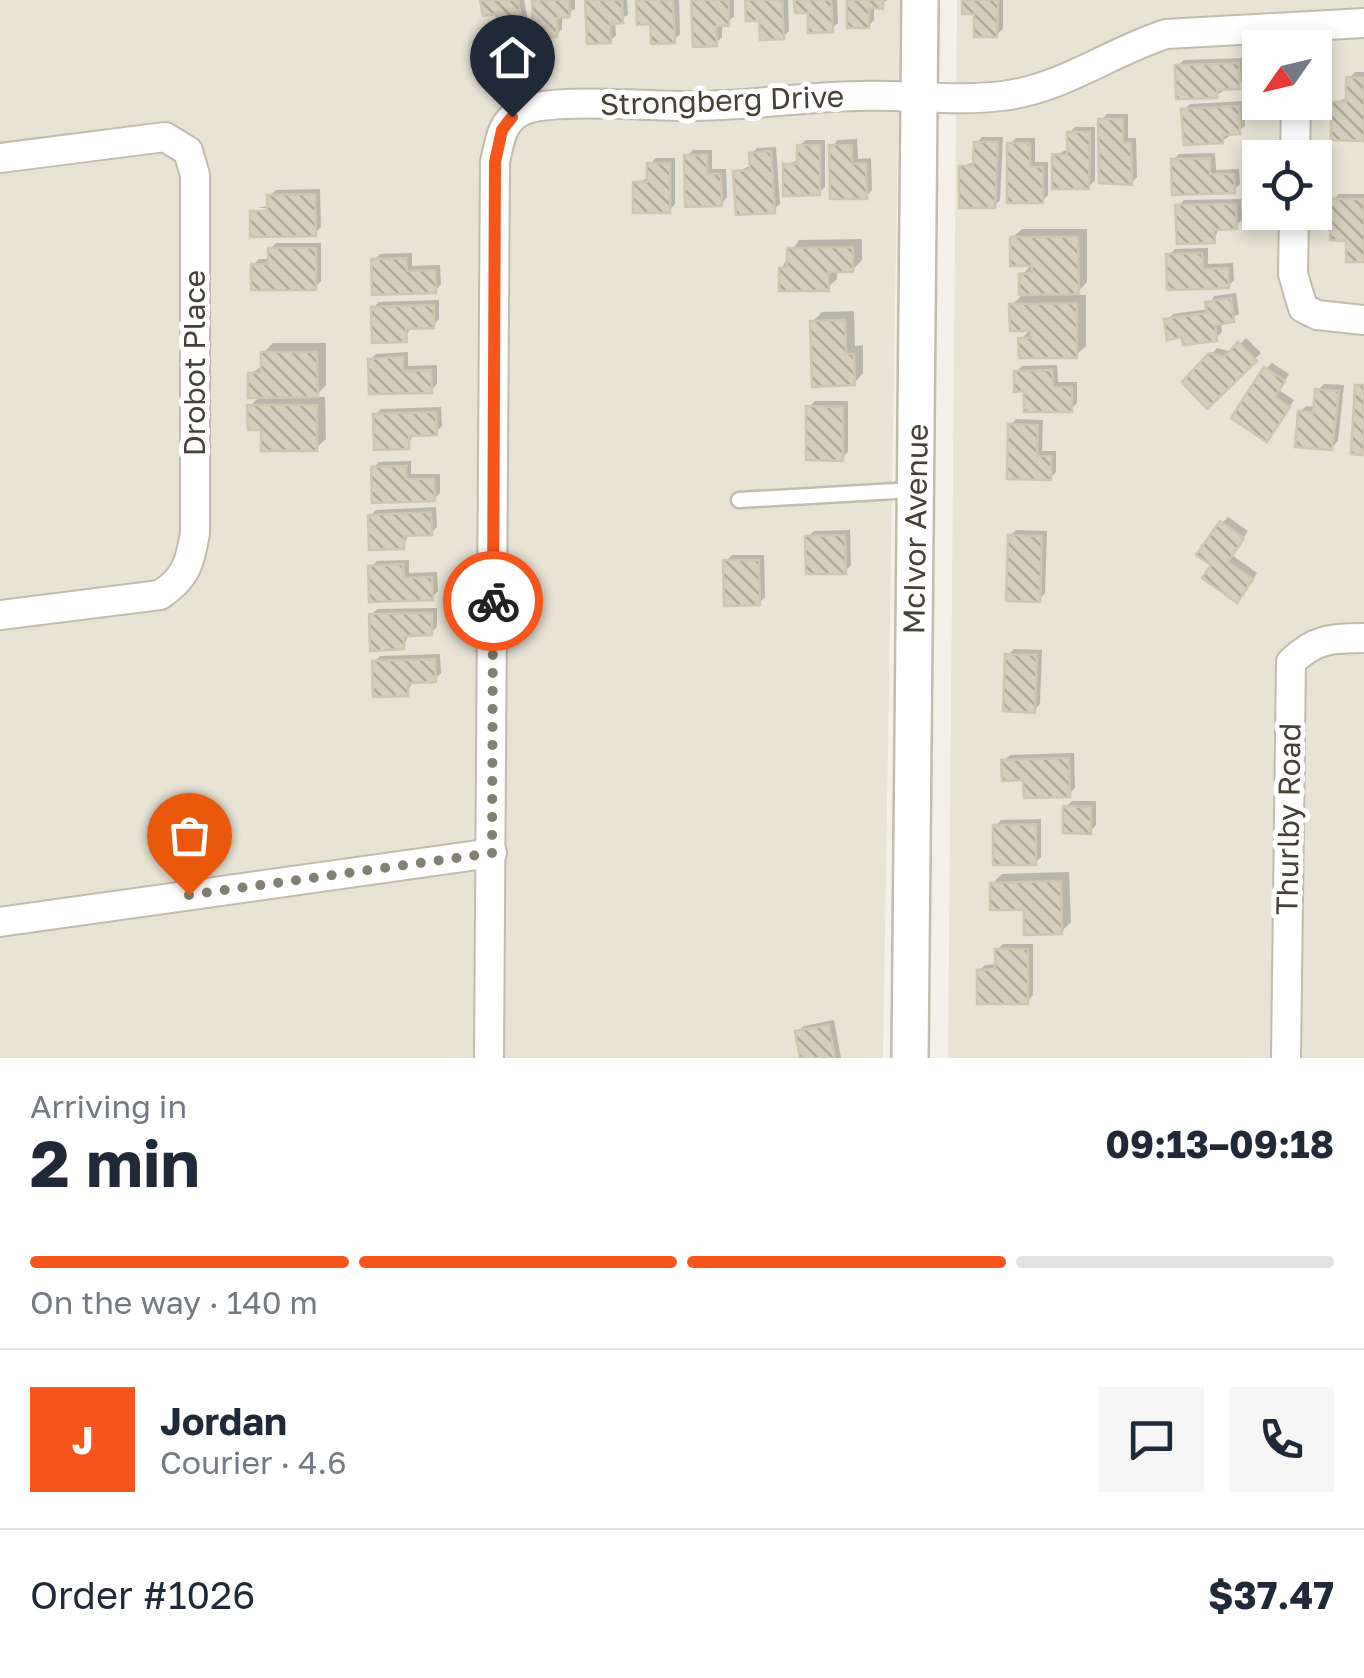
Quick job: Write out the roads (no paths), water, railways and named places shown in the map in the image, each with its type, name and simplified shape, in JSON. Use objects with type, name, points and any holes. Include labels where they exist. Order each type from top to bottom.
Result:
[{"type":"street","name":"McIvor Avenue","points":[[910,1058],[920,0]]},
{"type":"street","name":"Strongberg Drive","points":[[1332,30],[1364,23]]},
{"type":"street","name":"Strongberg Drive","points":[[489,1058],[495,162],[502,130],[527,108],[730,106],[817,97],[1002,96],[1048,86],[1166,34],[1198,28],[1242,32]]},
{"type":"street","name":"Drobot Place","points":[[0,158],[165,137],[188,150],[195,174],[194,533],[190,563],[180,582],[160,595],[0,616]]},
{"type":"street","points":[[1294,230],[1293,274],[1303,308],[1316,315],[1364,320]]},
{"type":"street","name":"Thurlby Road","points":[[1286,1058],[1291,662],[1309,645],[1327,638],[1364,638]]},
{"type":"street","points":[[0,922],[492,853]]},
{"type":"lane","points":[[739,500],[916,490]]}]
